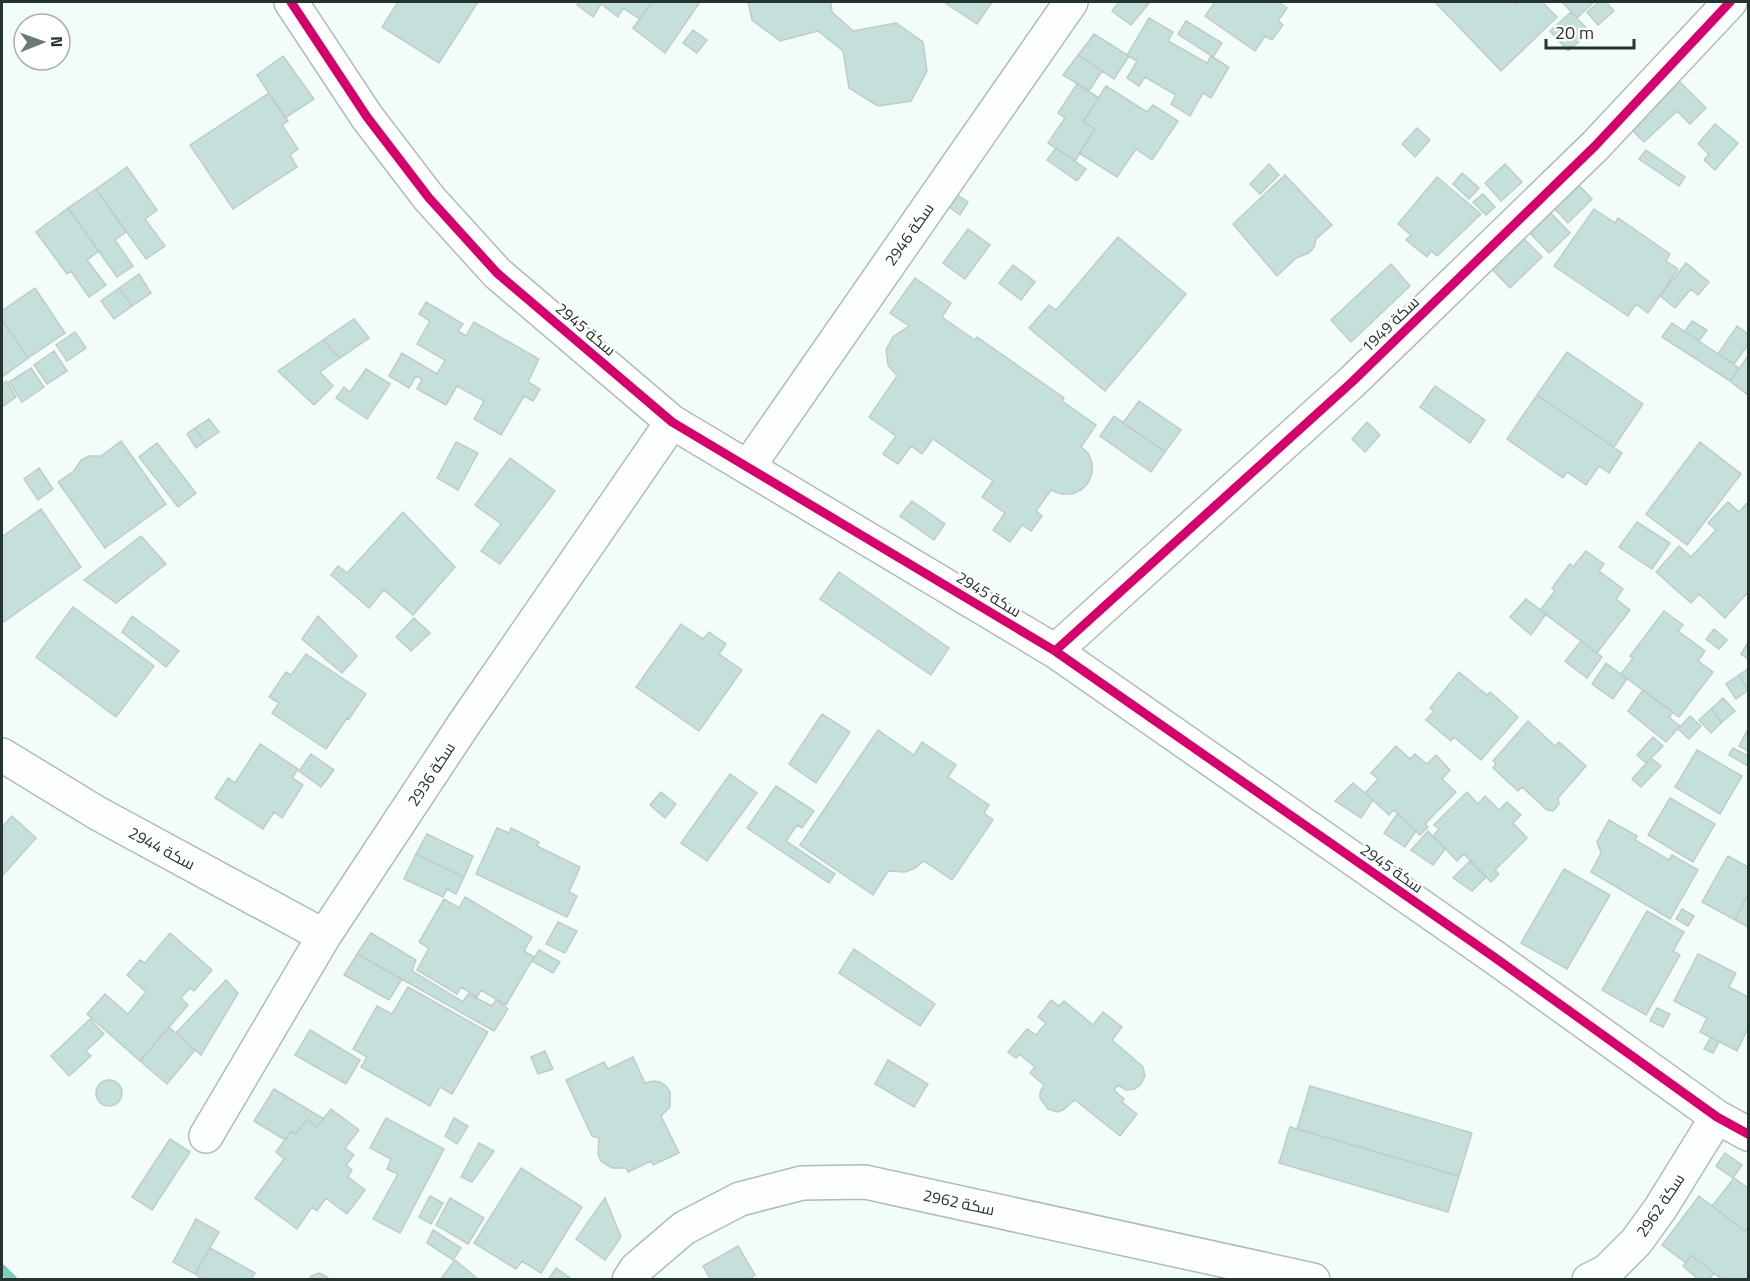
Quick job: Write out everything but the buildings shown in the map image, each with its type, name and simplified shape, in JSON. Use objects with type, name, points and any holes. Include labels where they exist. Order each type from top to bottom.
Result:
[{"type":"street","name":"سكة 2945","points":[[291,2],[367,117],[429,198],[497,273],[672,422],[1055,651],[1494,957],[1717,1117],[1749,1134]]},
{"type":"street","name":"سكة 2946","points":[[748,467],[1071,2]]},
{"type":"street","name":"سكة 1949","points":[[1055,651],[1352,382],[1594,146],[1730,2]]},
{"type":"street","name":"سكة 2936","points":[[206,1136],[324,936],[464,724],[672,422]]},
{"type":"street","name":"سكة 2944","points":[[2,755],[97,813],[324,936]]},
{"type":"street","name":"سكة 2962","points":[[1589,1280],[1607,1271],[1636,1242],[1660,1209],[1717,1117]]},
{"type":"street","name":"سكة 2962","points":[[628,1280],[636,1269],[684,1228],[740,1199],[802,1183],[865,1182],[1313,1280]]},
{"type":"waterway","points":[[2,1269],[13,1280]]},
{"type":"cycle path","points":[[291,2],[367,117],[429,198],[497,273],[672,422],[1055,651],[1494,957],[1717,1117],[1748,1134]]},
{"type":"cycle path","points":[[1055,651],[1352,382],[1595,146],[1730,2]]}]
